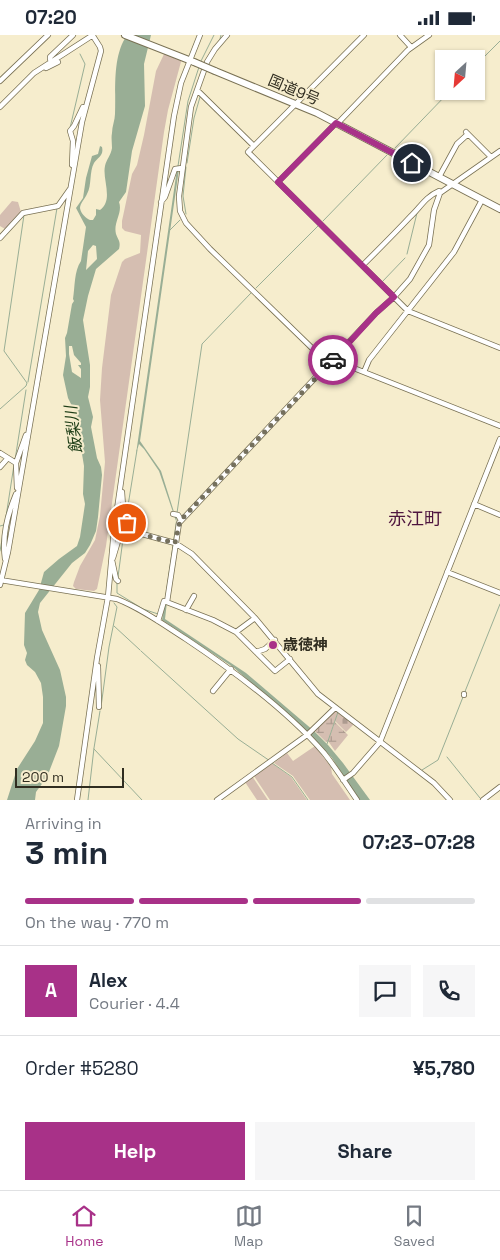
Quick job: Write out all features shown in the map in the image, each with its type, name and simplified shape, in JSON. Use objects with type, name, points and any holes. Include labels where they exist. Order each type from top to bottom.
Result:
[{"type":"highway","name":"国道9号","points":[[125,35],[298,104],[500,209]]},
{"type":"street","points":[[0,81],[48,35]]},
{"type":"street","points":[[51,62],[50,57],[73,35]]},
{"type":"street","points":[[0,107],[37,71],[93,35],[101,49],[86,105],[8,553],[1,582],[106,597],[127,603],[158,621],[231,669],[308,735],[344,780],[357,800]]},
{"type":"street","points":[[77,800],[120,486],[174,116],[181,83],[200,35]]},
{"type":"street","points":[[227,35],[212,53],[202,73],[190,113],[179,201],[182,215],[190,228],[317,352],[500,427]]},
{"type":"street","points":[[364,35],[298,104],[248,152],[408,311],[500,348]]},
{"type":"street","points":[[400,35],[411,47]]},
{"type":"street","points":[[278,182],[411,47],[429,35]]},
{"type":"street","points":[[37,71],[58,62]]},
{"type":"street","points":[[196,90],[254,146]]},
{"type":"street","points":[[74,169],[72,166],[73,138],[70,131],[83,107],[86,105]]},
{"type":"street","points":[[439,177],[457,144],[467,133],[491,157]]},
{"type":"street","points":[[158,621],[166,602],[173,543],[181,520],[410,279],[428,245],[434,211],[440,193],[500,151]]},
{"type":"street","points":[[161,202],[165,197],[175,169],[182,168]]},
{"type":"street","points":[[0,238],[24,213],[58,206],[71,189]]},
{"type":"street","points":[[363,265],[413,215],[422,202],[434,193],[439,191],[440,193]]},
{"type":"street","points":[[364,372],[369,360],[456,249],[482,200]]},
{"type":"street","points":[[5,561],[2,527],[18,490],[16,463],[26,433],[29,431]]},
{"type":"street","points":[[344,780],[352,774],[380,742],[500,439]]},
{"type":"street","points":[[0,453],[16,463]]},
{"type":"street","points":[[0,467],[8,458]]},
{"type":"street","points":[[117,581],[111,560],[124,521],[122,513],[122,488],[120,486]]},
{"type":"street","points":[[474,505],[500,515]]},
{"type":"street","points":[[176,514],[181,520]]},
{"type":"street","points":[[124,521],[142,534],[173,543],[192,554],[255,618],[318,694],[434,783],[450,800]]},
{"type":"street","points":[[447,572],[500,593]]},
{"type":"street","points":[[186,610],[194,596]]},
{"type":"street","points":[[166,602],[213,620],[236,632],[275,671],[290,659]]},
{"type":"street","points":[[236,632],[255,618]]},
{"type":"street","points":[[256,652],[265,649],[275,641]]},
{"type":"street","points":[[97,658],[99,707]]},
{"type":"street","points":[[213,691],[231,669]]},
{"type":"street","points":[[217,800],[308,735],[335,708]]},
{"type":"street","points":[[483,800],[500,787]]},
{"type":"green space","points":[[165,52],[182,58],[164,132],[106,546],[97,589],[94,591],[76,589],[73,586],[74,582],[80,566],[95,540],[100,516],[105,462],[100,400],[111,295],[122,262],[140,253],[141,235],[125,231],[122,228],[122,221],[132,174],[137,165],[144,135],[156,71]]},
{"type":"green space","points":[[12,201],[18,202],[21,212],[5,229],[0,226],[0,215]]},
{"type":"green space","points":[[335,709],[338,712],[329,737],[335,722],[348,735],[335,751],[328,741],[326,742],[315,731]]},
{"type":"green space","points":[[338,712],[354,724],[346,732],[335,721]]},
{"type":"green space","points":[[315,746],[331,767],[332,774],[350,800],[310,800],[293,776],[274,763],[287,753],[293,761]]},
{"type":"green space","points":[[272,763],[291,777],[307,800],[270,800],[254,776]]},
{"type":"green space","points":[[252,776],[268,800],[257,800],[245,782]]},
{"type":"shaded area","points":[[127,35],[151,35],[144,64],[145,106],[132,151],[126,192],[119,202],[120,210],[115,230],[119,249],[96,269],[83,320],[90,365],[88,397],[93,417],[91,427],[102,475],[96,531],[85,553],[72,563],[40,603],[38,612],[42,630],[60,670],[66,697],[59,746],[47,777],[36,792],[35,800],[7,800],[17,769],[35,741],[43,723],[41,683],[25,660],[27,653],[24,645],[25,613],[39,590],[44,572],[77,546],[80,537],[85,504],[83,494],[84,466],[75,412],[68,398],[63,375],[66,356],[65,338],[74,301],[76,274],[81,261],[86,227],[76,208],[83,198],[92,156],[98,154],[100,146],[102,147],[102,152],[92,167],[89,190],[80,208],[85,217],[93,220],[96,215],[96,209],[100,210],[106,201],[104,171],[112,148],[116,73],[122,44]],"holes":[[[93,245],[96,246],[97,259],[86,270],[88,251]],[[69,346],[72,346],[74,355],[81,363],[81,365],[78,365],[81,369],[81,378],[72,372]]]},
{"type":"shaded area","points":[[177,169],[179,169],[140,441],[161,471],[177,516],[165,619],[246,673],[314,731],[343,763],[370,800],[359,800],[332,758],[306,731],[233,667],[162,620],[176,521],[159,471],[139,444],[136,454]]},
{"type":"waterway","points":[[201,61],[214,35]]},
{"type":"waterway","points":[[220,39],[221,35]]},
{"type":"waterway","points":[[485,56],[500,41]]},
{"type":"waterway","points":[[70,128],[85,64],[80,54]]},
{"type":"waterway","points":[[178,166],[188,101],[199,67]]},
{"type":"waterway","points":[[187,163],[194,118],[200,97]]},
{"type":"waterway","points":[[395,148],[441,100]]},
{"type":"waterway","points":[[323,221],[387,155]]},
{"type":"waterway","points":[[186,167],[183,196],[186,214]]},
{"type":"waterway","points":[[28,382],[57,208]]},
{"type":"waterway","points":[[407,254],[417,213]]},
{"type":"waterway","points":[[0,409],[27,383],[4,351],[24,215]]},
{"type":"waterway","points":[[170,230],[180,220]]},
{"type":"waterway","points":[[256,288],[319,225]]},
{"type":"waterway","points":[[382,282],[405,258]]},
{"type":"waterway","points":[[177,513],[202,344],[251,293]]},
{"type":"waterway","points":[[15,460],[26,390]]},
{"type":"waterway","points":[[126,518],[137,450]]},
{"type":"waterway","points":[[5,523],[14,465]]},
{"type":"waterway","points":[[118,577],[125,524]]},
{"type":"waterway","points":[[0,526],[4,525]]},
{"type":"waterway","points":[[0,551],[3,534]]},
{"type":"waterway","points":[[117,581],[117,593],[143,609],[158,614]]},
{"type":"waterway","points":[[101,707],[109,647],[117,607],[114,603]]},
{"type":"waterway","points":[[464,694],[500,604]]},
{"type":"waterway","points":[[114,626],[140,650]]},
{"type":"waterway","points":[[141,651],[238,739],[270,761]]},
{"type":"waterway","points":[[422,770],[438,760],[463,697]]},
{"type":"waterway","points":[[88,800],[100,711]]},
{"type":"waterway","points":[[327,744],[338,712]]},
{"type":"waterway","points":[[94,749],[142,800]]},
{"type":"waterway","points":[[447,757],[480,798]]},
{"type":"waterway","points":[[272,763],[292,777],[308,800]]},
{"type":"way so far","points":[[127,523],[142,534],[175,543],[180,521],[333,360]]},
{"type":"place","name":"歳徳神","points":[[273,645]]},
{"type":"district","name":"赤江町","points":[[415,519]]},
{"type":"route","points":[[333,360],[376,313],[394,297],[278,182],[336,123],[412,163]]},
{"type":"water label","name":"飯梨川","points":[[73,430]]}]
